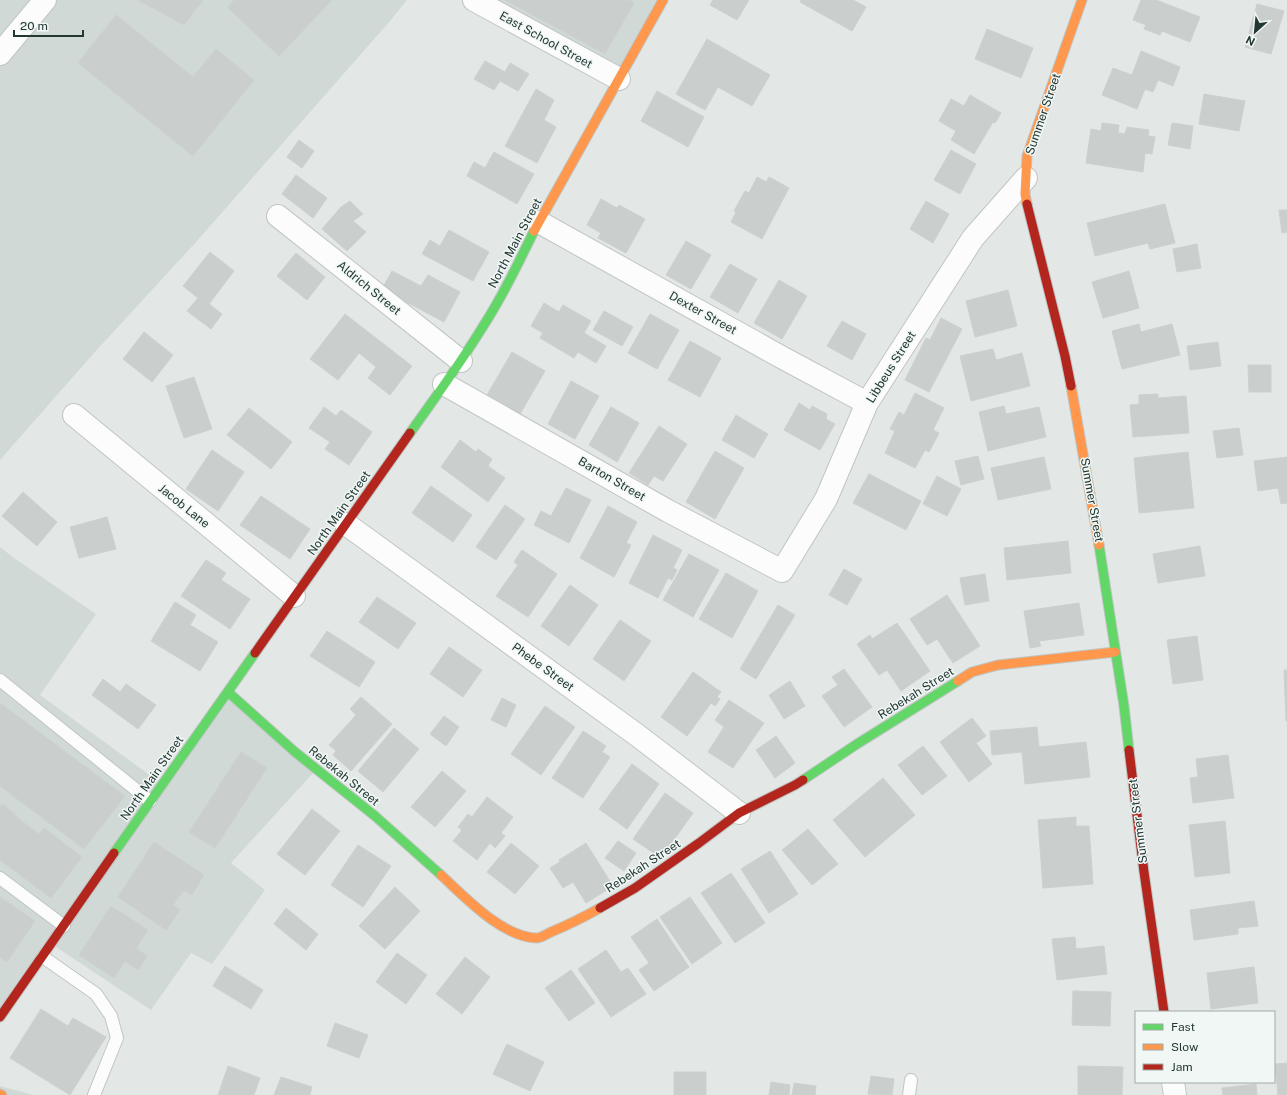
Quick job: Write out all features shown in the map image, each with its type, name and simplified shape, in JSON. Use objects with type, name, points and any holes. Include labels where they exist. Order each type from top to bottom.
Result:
[{"type":"street","points":[[0,54],[45,0]]},
{"type":"street","name":"East School Street","points":[[474,0],[619,79]]},
{"type":"street","name":"North Main Street","points":[[0,1017],[294,596],[461,361],[514,272],[539,222],[662,0]]},
{"type":"street","name":"Summer Street","points":[[1082,0],[1027,156],[1025,194],[1065,356],[1096,521],[1124,706],[1144,872],[1164,1011]]},
{"type":"street","name":"Libbeus Street","points":[[782,571],[826,499],[867,403],[973,238],[1026,178]]},
{"type":"street","name":"Aldrich Street","points":[[278,216],[461,361]]},
{"type":"street","name":"Dexter Street","points":[[539,222],[867,403]]},
{"type":"street","name":"Barton Street","points":[[444,384],[668,511],[782,571]]},
{"type":"street","name":"Jacob Lane","points":[[74,415],[294,596]]},
{"type":"street","name":"Phebe Street","points":[[346,524],[637,735],[739,813]]},
{"type":"street","name":"Rebekah Street","points":[[228,692],[295,752],[375,816],[484,914],[506,929],[522,936],[538,938],[579,920],[635,888],[739,813],[795,785],[972,672],[998,665],[1115,652]]},
{"type":"street","points":[[1173,1083],[1175,1095]]},
{"type":"lane","points":[[0,680],[150,801]]},
{"type":"lane","points":[[0,878],[64,926]]},
{"type":"lane","points":[[43,957],[96,994],[111,1016],[117,1038],[94,1095]]},
{"type":"lane","points":[[909,1095],[910,1080]]},
{"type":"shaded area","points":[[0,0],[407,0],[197,241],[94,353],[0,460]]},
{"type":"shaded area","points":[[465,0],[664,0],[619,83]]},
{"type":"shaded area","points":[[0,547],[96,614],[40,695],[162,784],[222,693],[314,772],[231,863],[265,890],[212,964],[191,953],[151,1010],[53,945],[0,1016]]},
{"type":"shaded area","points":[[0,1086],[34,1095],[0,1095]]},
{"type":"building","points":[[138,0],[203,0],[184,25]]},
{"type":"building","points":[[234,0],[332,0],[279,56],[228,8]]},
{"type":"building","points":[[505,0],[629,0],[634,3],[605,54]]},
{"type":"building","points":[[713,0],[749,0],[737,20],[710,5]]},
{"type":"building","points":[[801,0],[853,0],[866,7],[852,31],[800,2]]},
{"type":"building","points":[[1141,0],[1156,0],[1200,17],[1190,42],[1162,31],[1160,35],[1144,29],[1146,25],[1133,20]]},
{"type":"building","points":[[1257,4],[1284,11],[1271,54],[1245,47]]},
{"type":"building","points":[[116,15],[193,77],[216,49],[254,80],[193,156],[78,63]]},
{"type":"building","points":[[987,29],[1033,48],[1021,78],[975,59]]},
{"type":"building","points":[[707,39],[770,75],[752,106],[718,87],[705,110],[676,94]]},
{"type":"building","points":[[1141,51],[1180,67],[1173,86],[1158,80],[1153,92],[1145,89],[1137,109],[1102,95],[1113,68],[1132,75]]},
{"type":"building","points":[[485,61],[505,72],[510,63],[529,74],[518,91],[500,81],[494,90],[474,79]]},
{"type":"building","points":[[536,89],[554,100],[544,120],[556,127],[537,163],[505,146]]},
{"type":"building","points":[[657,91],[704,117],[688,147],[641,121]]},
{"type":"building","points":[[1204,94],[1245,101],[1239,131],[1199,124]]},
{"type":"building","points":[[970,95],[1001,113],[995,123],[993,122],[974,154],[951,140],[956,131],[939,121],[951,99],[964,106]]},
{"type":"building","points":[[1102,123],[1119,125],[1118,133],[1125,134],[1127,127],[1149,130],[1148,136],[1155,137],[1152,154],[1145,153],[1143,172],[1086,163],[1091,129],[1101,131]]},
{"type":"building","points":[[1172,123],[1193,126],[1190,149],[1168,145]]},
{"type":"building","points":[[299,140],[314,151],[302,168],[287,157]]},
{"type":"building","points":[[951,150],[976,164],[960,194],[934,180]]},
{"type":"building","points":[[494,152],[534,174],[517,204],[467,176],[474,162],[485,168]]},
{"type":"building","points":[[296,175],[327,198],[313,218],[282,194]]},
{"type":"building","points":[[757,177],[766,182],[769,177],[789,188],[762,239],[731,222],[736,212],[734,211],[745,191],[749,193]]},
{"type":"building","points":[[601,199],[617,208],[619,205],[645,219],[626,253],[598,238],[601,233],[587,225]]},
{"type":"building","points":[[350,201],[363,214],[353,221],[366,232],[347,251],[322,229],[341,207]]},
{"type":"building","points":[[926,201],[949,214],[933,243],[910,229]]},
{"type":"building","points":[[1165,204],[1175,243],[1150,249],[1148,243],[1095,256],[1087,223]]},
{"type":"building","points":[[1279,210],[1287,210],[1287,232],[1282,233]]},
{"type":"building","points":[[449,230],[489,252],[473,281],[422,254],[430,240],[440,246]]},
{"type":"building","points":[[686,241],[711,255],[691,289],[666,275]]},
{"type":"building","points":[[1197,244],[1201,268],[1177,272],[1173,249]]},
{"type":"building","points":[[210,252],[234,271],[209,304],[222,314],[211,329],[187,311],[198,298],[183,286]]},
{"type":"building","points":[[296,253],[325,277],[307,300],[277,276]]},
{"type":"building","points":[[730,264],[757,279],[738,313],[710,297]]},
{"type":"building","points":[[392,271],[421,286],[428,275],[460,292],[444,322],[382,289]]},
{"type":"building","points":[[1129,271],[1139,308],[1103,318],[1092,282]]},
{"type":"building","points":[[779,280],[807,296],[782,339],[754,323]]},
{"type":"building","points":[[1008,290],[1017,326],[975,337],[966,301]]},
{"type":"building","points":[[544,303],[559,312],[563,305],[591,321],[584,333],[606,346],[596,363],[578,352],[574,358],[540,338],[543,333],[531,326]]},
{"type":"building","points":[[604,311],[633,327],[622,346],[593,330]]},
{"type":"building","points":[[345,314],[412,366],[390,395],[368,378],[376,367],[359,353],[338,380],[310,359]]},
{"type":"building","points":[[650,314],[679,330],[657,369],[628,353]]},
{"type":"building","points":[[941,318],[962,329],[929,392],[905,380],[926,338],[930,340]]},
{"type":"building","points":[[842,321],[866,334],[852,360],[827,346]]},
{"type":"building","points":[[1139,324],[1141,332],[1172,324],[1180,355],[1122,369],[1112,331]]},
{"type":"building","points":[[144,332],[173,355],[152,382],[123,359]]},
{"type":"building","points":[[690,341],[721,358],[700,397],[668,380]]},
{"type":"building","points":[[1218,342],[1221,366],[1190,370],[1187,346]]},
{"type":"building","points":[[993,349],[996,360],[1022,353],[1030,386],[971,401],[960,356]]},
{"type":"building","points":[[512,352],[545,371],[520,414],[487,395]]},
{"type":"building","points":[[1248,365],[1271,365],[1271,392],[1249,392]]},
{"type":"building","points":[[194,377],[212,429],[184,438],[166,386]]},
{"type":"building","points":[[571,381],[599,396],[575,439],[548,424]]},
{"type":"building","points":[[915,393],[944,408],[933,430],[939,433],[929,452],[925,450],[915,468],[885,453],[895,431],[890,429],[899,412],[904,415]]},
{"type":"building","points":[[1158,394],[1158,398],[1186,396],[1189,433],[1133,437],[1130,405],[1139,404],[1139,395]]},
{"type":"building","points":[[799,403],[810,410],[812,406],[827,414],[826,419],[835,424],[820,450],[784,430]]},
{"type":"building","points":[[1004,406],[1006,414],[1039,407],[1046,437],[988,451],[979,412]]},
{"type":"building","points":[[324,407],[336,416],[341,410],[372,432],[349,465],[325,449],[330,442],[309,428]]},
{"type":"building","points":[[611,407],[639,423],[617,462],[589,445]]},
{"type":"building","points":[[249,408],[292,442],[271,469],[227,435]]},
{"type":"building","points":[[736,415],[768,434],[754,458],[722,440]]},
{"type":"building","points":[[659,426],[687,444],[663,481],[654,476],[648,485],[629,473]]},
{"type":"building","points":[[1239,428],[1243,455],[1217,458],[1213,431]]},
{"type":"building","points":[[460,440],[476,452],[478,449],[492,459],[488,466],[505,478],[488,502],[441,467]]},
{"type":"building","points":[[212,450],[244,472],[218,511],[186,489]]},
{"type":"building","points":[[715,451],[744,468],[715,519],[686,502]]},
{"type":"building","points":[[1188,452],[1194,508],[1139,513],[1134,458]]},
{"type":"building","points":[[978,456],[984,479],[961,485],[955,461]]},
{"type":"building","points":[[1044,457],[1051,489],[998,500],[991,468]]},
{"type":"building","points":[[1287,457],[1287,503],[1281,504],[1278,488],[1258,491],[1254,461]]},
{"type":"building","points":[[869,474],[921,501],[906,530],[853,503]]},
{"type":"building","points":[[937,476],[961,489],[947,516],[923,504]]},
{"type":"building","points":[[431,486],[472,515],[453,542],[412,513]]},
{"type":"building","points":[[566,488],[591,500],[569,543],[534,525],[541,511],[551,516]]},
{"type":"building","points":[[23,492],[57,522],[37,546],[2,516]]},
{"type":"building","points":[[261,496],[310,529],[290,559],[240,525]]},
{"type":"building","points":[[505,505],[525,519],[496,560],[476,547]]},
{"type":"building","points":[[608,506],[637,522],[626,543],[631,545],[614,577],[580,558]]},
{"type":"building","points":[[107,517],[116,549],[79,558],[70,527]]},
{"type":"building","points":[[653,535],[682,550],[673,568],[677,570],[672,580],[668,578],[658,598],[629,583]]},
{"type":"building","points":[[1068,541],[1071,573],[1007,580],[1004,548]]},
{"type":"building","points":[[1200,546],[1205,576],[1158,583],[1153,554]]},
{"type":"building","points":[[522,550],[557,574],[528,617],[496,596],[518,565],[514,562]]},
{"type":"building","points":[[689,554],[719,570],[693,617],[663,600]]},
{"type":"building","points":[[206,560],[226,573],[221,580],[250,599],[230,629],[181,596]]},
{"type":"building","points":[[844,569],[862,579],[847,605],[829,595]]},
{"type":"building","points":[[726,573],[758,591],[732,638],[699,619]]},
{"type":"building","points":[[985,574],[989,601],[965,605],[960,578]]},
{"type":"building","points":[[570,585],[598,605],[569,646],[541,626]]},
{"type":"building","points":[[947,595],[980,646],[953,663],[937,639],[927,645],[910,619]]},
{"type":"building","points":[[377,597],[416,623],[398,649],[359,622]]},
{"type":"building","points":[[175,602],[196,615],[190,625],[218,642],[200,671],[151,641]]},
{"type":"building","points":[[1079,603],[1084,635],[1039,641],[1041,646],[1030,648],[1024,611]]},
{"type":"building","points":[[778,605],[795,615],[756,679],[740,669]]},
{"type":"building","points":[[620,620],[651,641],[624,681],[593,659]]},
{"type":"building","points":[[897,623],[930,671],[901,691],[887,670],[879,675],[857,644],[870,635],[872,639]]},
{"type":"building","points":[[327,631],[375,662],[359,687],[310,656]]},
{"type":"building","points":[[1197,636],[1203,680],[1173,684],[1167,640]]},
{"type":"building","points":[[449,647],[482,670],[463,697],[430,674]]},
{"type":"building","points":[[844,669],[872,707],[844,727],[822,696],[838,685],[832,677]]},
{"type":"building","points":[[1284,670],[1287,670],[1287,721],[1286,721]]},
{"type":"building","points":[[693,672],[721,692],[717,697],[720,699],[715,706],[711,703],[687,736],[661,717]]},
{"type":"building","points":[[103,679],[120,692],[126,684],[156,705],[138,729],[92,695]]},
{"type":"building","points":[[790,681],[805,706],[784,719],[769,695]]},
{"type":"building","points":[[361,697],[392,724],[351,771],[333,755],[336,751],[329,745],[356,715],[350,709]]},
{"type":"building","points":[[502,698],[516,705],[506,727],[491,720]]},
{"type":"building","points":[[729,700],[764,723],[733,768],[708,752],[724,727],[715,720]]},
{"type":"building","points":[[0,703],[125,796],[84,849],[0,786]]},
{"type":"building","points":[[545,706],[575,727],[541,775],[511,754]]},
{"type":"building","points":[[444,716],[459,727],[446,746],[430,734]]},
{"type":"building","points":[[972,718],[986,736],[976,743],[992,764],[969,782],[940,742]]},
{"type":"building","points":[[1037,727],[1039,747],[1086,742],[1090,777],[1025,784],[1022,752],[992,755],[990,731]]},
{"type":"building","points":[[394,728],[419,749],[383,792],[358,771]]},
{"type":"building","points":[[583,731],[606,746],[602,752],[610,757],[583,798],[552,778]]},
{"type":"building","points":[[776,736],[795,763],[775,778],[756,750]]},
{"type":"building","points":[[923,746],[947,776],[922,795],[898,765]]},
{"type":"building","points":[[241,752],[267,768],[215,848],[189,832]]},
{"type":"building","points":[[1228,755],[1234,798],[1193,803],[1190,778],[1198,777],[1196,759]]},
{"type":"building","points":[[632,764],[659,784],[627,829],[599,809]]},
{"type":"building","points":[[442,771],[466,791],[435,827],[411,807]]},
{"type":"building","points":[[883,778],[915,815],[865,857],[833,820]]},
{"type":"building","points":[[665,793],[693,813],[661,858],[633,839]]},
{"type":"building","points":[[487,797],[513,817],[501,833],[505,836],[495,848],[490,843],[477,860],[453,841],[462,830],[458,827],[468,814],[472,817]]},
{"type":"building","points":[[2,804],[39,834],[44,828],[82,857],[51,898],[0,860],[0,807]]},
{"type":"building","points":[[312,809],[340,831],[305,875],[277,854]]},
{"type":"building","points":[[1076,817],[1076,826],[1089,826],[1093,884],[1043,888],[1038,820]]},
{"type":"building","points":[[1225,821],[1230,873],[1195,877],[1189,825]]},
{"type":"building","points":[[808,829],[838,864],[812,885],[782,850]]},
{"type":"building","points":[[618,841],[636,853],[624,871],[605,858]]},
{"type":"building","points":[[154,842],[204,875],[192,895],[184,890],[173,905],[180,910],[166,930],[118,897]]},
{"type":"building","points":[[511,843],[539,866],[515,894],[487,872]]},
{"type":"building","points":[[586,843],[613,886],[586,903],[573,882],[563,888],[550,868],[560,862],[559,860]]},
{"type":"building","points":[[358,845],[391,866],[363,907],[331,885]]},
{"type":"building","points":[[770,851],[798,894],[769,913],[741,869]]},
{"type":"building","points":[[731,873],[765,923],[735,943],[701,893]]},
{"type":"building","points":[[395,887],[420,911],[385,949],[359,926]]},
{"type":"building","points":[[0,897],[35,921],[7,962],[0,957]]},
{"type":"building","points":[[690,897],[722,943],[692,964],[660,917]]},
{"type":"building","points":[[1254,901],[1258,926],[1238,928],[1238,934],[1194,940],[1190,910]]},
{"type":"building","points":[[111,906],[148,930],[136,948],[147,956],[138,970],[125,961],[114,978],[79,955]]},
{"type":"building","points":[[286,908],[318,934],[306,950],[274,924]]},
{"type":"building","points":[[657,919],[689,967],[654,991],[639,970],[649,963],[631,937]]},
{"type":"building","points":[[1075,937],[1076,949],[1104,946],[1107,974],[1057,980],[1052,939]]},
{"type":"building","points":[[606,950],[621,972],[628,968],[646,994],[611,1017],[578,969]]},
{"type":"building","points":[[397,953],[427,975],[406,1004],[376,982]]},
{"type":"building","points":[[465,957],[490,977],[462,1014],[436,994]]},
{"type":"building","points":[[225,966],[263,990],[251,1009],[213,986]]},
{"type":"building","points":[[1254,967],[1258,1003],[1211,1009],[1207,973]]},
{"type":"building","points":[[571,970],[595,1003],[569,1021],[545,988]]},
{"type":"building","points":[[1073,991],[1111,992],[1110,1026],[1072,1025]]},
{"type":"building","points":[[41,1009],[68,1026],[73,1018],[106,1037],[70,1095],[10,1058]]},
{"type":"building","points":[[335,1023],[368,1035],[359,1058],[327,1046]]},
{"type":"building","points":[[507,1044],[544,1062],[530,1091],[493,1074]]},
{"type":"building","points":[[1287,1063],[1287,1095],[1278,1095],[1275,1064]]},
{"type":"building","points":[[228,1066],[260,1078],[254,1095],[218,1095]]},
{"type":"building","points":[[1078,1066],[1123,1067],[1122,1095],[1078,1095]]},
{"type":"building","points":[[674,1072],[706,1072],[706,1095],[674,1095]]},
{"type":"building","points":[[871,1076],[894,1079],[892,1095],[868,1094]]},
{"type":"building","points":[[281,1077],[312,1087],[310,1095],[274,1095]]},
{"type":"building","points":[[771,1082],[790,1085],[789,1095],[769,1095]]},
{"type":"building","points":[[794,1083],[816,1086],[815,1095],[792,1095]]},
{"type":"building","points":[[1256,1084],[1257,1095],[1223,1095],[1222,1088]]},
{"type":"traffic: fast","points":[[410,433],[474,341],[510,280],[534,231]]},
{"type":"traffic: fast","points":[[1099,545],[1124,706],[1129,750]]},
{"type":"traffic: fast","points":[[114,853],[255,653]]},
{"type":"traffic: fast","points":[[803,780],[857,744],[958,681]]},
{"type":"traffic: fast","points":[[228,692],[295,752],[375,816],[441,875]]},
{"type":"traffic: slow","points":[[534,231],[663,0]]},
{"type":"traffic: slow","points":[[1027,204],[1025,194],[1027,156],[1082,0]]},
{"type":"traffic: slow","points":[[1071,386],[1099,545]]},
{"type":"traffic: slow","points":[[958,681],[972,672],[998,665],[1115,652]]},
{"type":"traffic: slow","points":[[441,875],[485,915],[498,924],[524,936],[540,937],[576,921],[600,908]]},
{"type":"traffic: jam","points":[[1027,204],[1065,356],[1071,386]]},
{"type":"traffic: jam","points":[[255,653],[410,433]]},
{"type":"traffic: jam","points":[[1129,750],[1144,872],[1164,1011]]},
{"type":"traffic: jam","points":[[600,908],[635,888],[739,813],[803,780]]},
{"type":"traffic: jam","points":[[0,1017],[114,853]]}]
